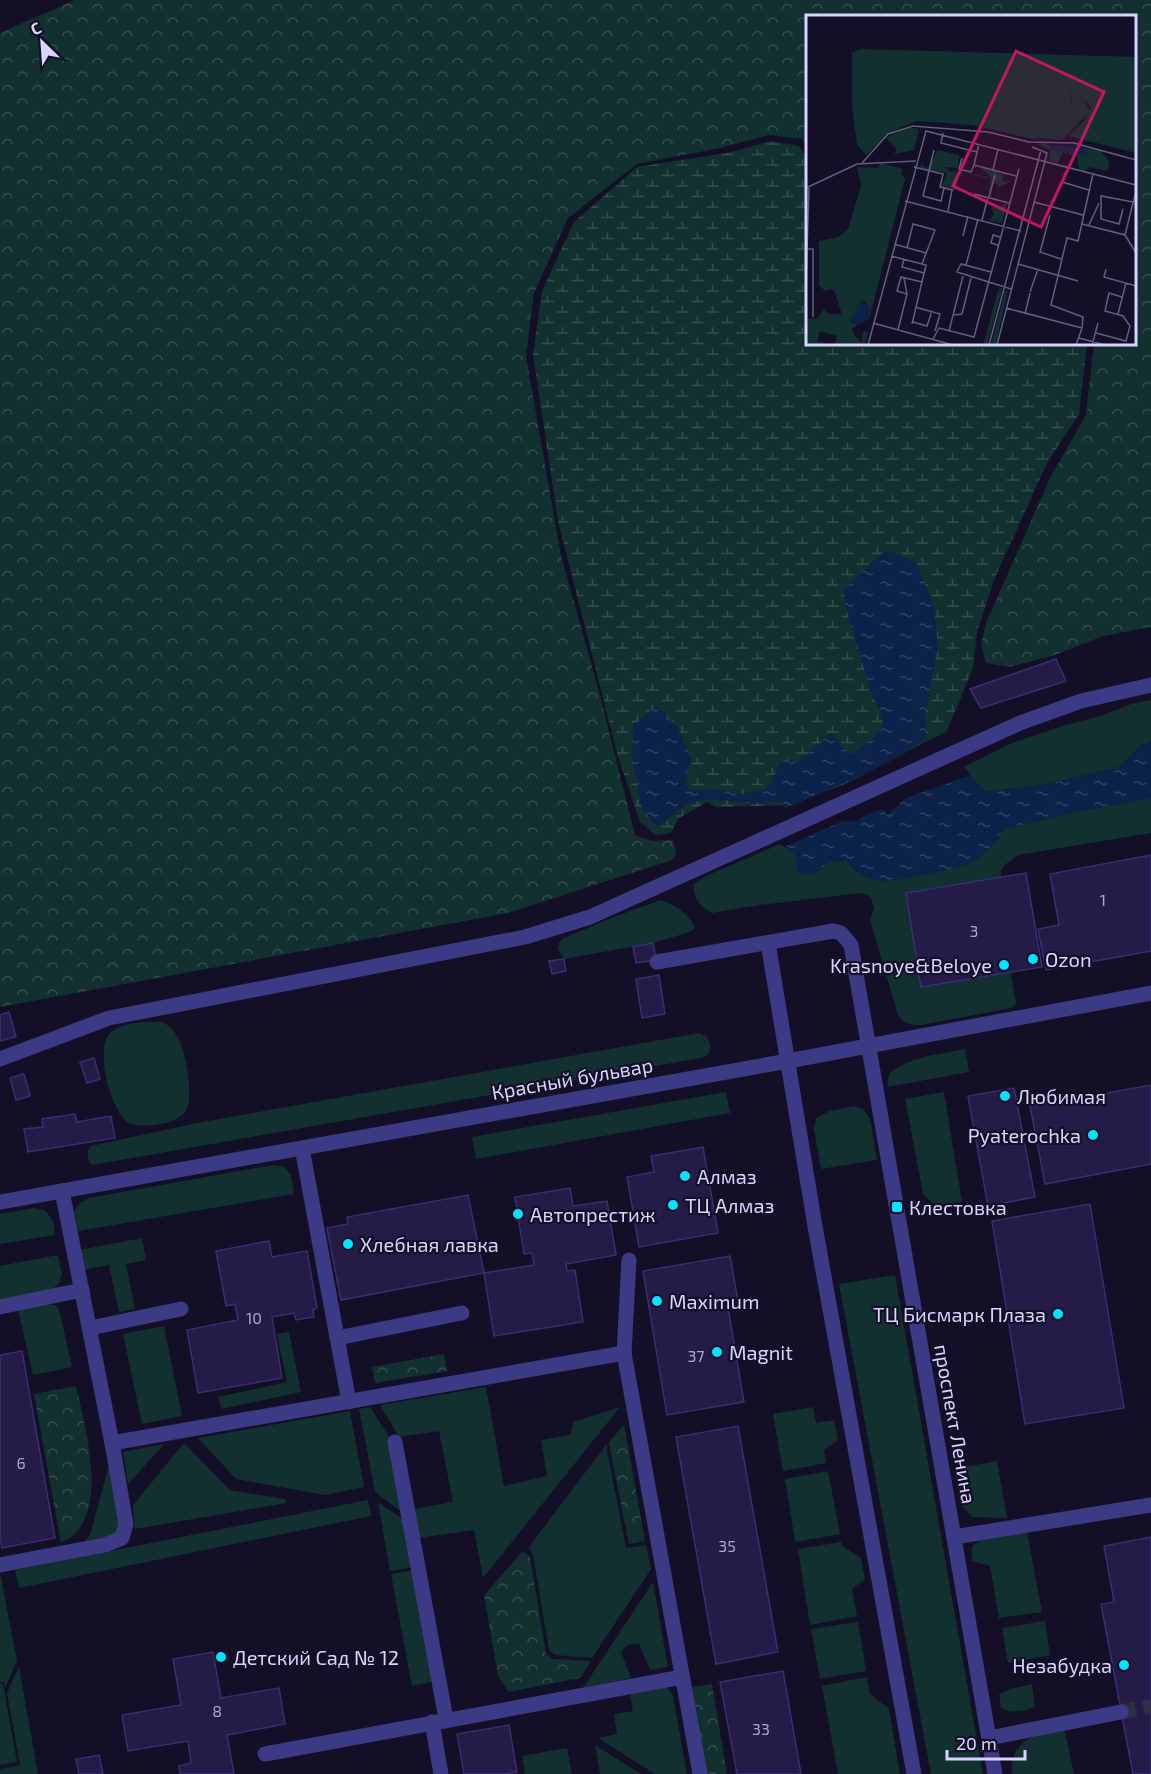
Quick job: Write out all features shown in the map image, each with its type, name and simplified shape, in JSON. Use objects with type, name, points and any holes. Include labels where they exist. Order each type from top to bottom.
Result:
[{"type":"street","points":[[0,1059],[109,1018],[525,937],[590,917],[1020,723],[1081,701],[1151,685]]},
{"type":"street","name":"проспект Ленина","points":[[657,962],[834,931],[841,933],[851,945],[995,1774]]},
{"type":"street","points":[[768,943],[816,1232],[914,1774]]},
{"type":"street","name":"Красный бульвар","points":[[0,1202],[788,1061],[1151,993]]},
{"type":"street","points":[[302,1148],[350,1402]]},
{"type":"street","points":[[0,1565],[105,1545],[122,1538],[126,1524],[62,1191]]},
{"type":"street","points":[[629,1260],[624,1353],[700,1774]]},
{"type":"street","points":[[0,1307],[82,1290]]},
{"type":"street","points":[[90,1328],[181,1309]]},
{"type":"street","points":[[337,1338],[462,1313]]},
{"type":"street","points":[[112,1443],[624,1353]]},
{"type":"street","points":[[395,1442],[439,1721],[441,1774]]},
{"type":"street","points":[[954,1538],[1151,1505]]},
{"type":"street","points":[[265,1754],[682,1677]]},
{"type":"street","points":[[989,1738],[1121,1712]]},
{"type":"green space","points":[[75,0],[1151,0],[1151,627],[1103,636],[1055,655],[1010,667],[986,663],[981,645],[986,623],[1050,478],[1086,415],[1094,345],[1136,345],[1136,15],[806,15],[806,145],[802,139],[769,135],[720,148],[637,164],[568,218],[534,293],[526,356],[561,556],[600,695],[635,835],[652,841],[673,840],[676,853],[672,860],[508,913],[0,1007],[0,33]]},
{"type":"green space","points":[[770,141],[799,146],[806,156],[806,345],[1087,345],[1079,414],[1047,463],[994,580],[977,632],[973,668],[947,731],[841,786],[788,805],[716,807],[707,802],[679,818],[671,833],[656,835],[640,822],[617,753],[558,521],[533,354],[542,291],[574,222],[637,167],[732,152]]},
{"type":"green space","points":[[1151,700],[1151,741],[1141,746],[1119,767],[1044,785],[985,792],[964,767],[1012,743],[1101,716],[1131,704]]},
{"type":"green space","points":[[1151,798],[1151,833],[1018,855],[1001,871],[1005,939],[1016,1003],[1013,1007],[1006,1009],[921,1025],[905,1022],[898,1015],[870,920],[874,908],[871,897],[860,893],[712,913],[701,905],[695,894],[694,884],[708,875],[780,844],[796,855],[798,874],[814,874],[829,862],[847,860],[857,872],[997,841],[1003,829]]},
{"type":"green space","points":[[661,900],[681,911],[695,928],[690,932],[653,943],[564,959],[558,949],[559,943],[564,938]]},
{"type":"green space","points":[[162,1022],[175,1033],[184,1053],[189,1084],[187,1109],[182,1115],[169,1122],[151,1125],[132,1124],[124,1119],[118,1110],[107,1082],[105,1042],[109,1034],[121,1027],[134,1023]]},
{"type":"green space","points":[[699,1033],[707,1037],[710,1043],[709,1052],[701,1058],[92,1165],[88,1158],[91,1146],[197,1123]]},
{"type":"green space","points":[[965,1049],[969,1072],[887,1087],[889,1074],[906,1063]]},
{"type":"green space","points":[[726,1092],[730,1113],[476,1159],[472,1137]]},
{"type":"green space","points":[[944,1092],[962,1202],[941,1205],[927,1199],[923,1194],[905,1099]]},
{"type":"green space","points":[[855,1106],[864,1110],[870,1119],[877,1160],[821,1169],[814,1129],[816,1118],[829,1111]]},
{"type":"green space","points":[[273,1165],[284,1167],[291,1175],[294,1194],[78,1231],[74,1212],[80,1203],[89,1198]]},
{"type":"green space","points":[[34,1208],[46,1211],[53,1221],[55,1235],[0,1244],[0,1214]]},
{"type":"green space","points":[[142,1238],[146,1260],[126,1264],[135,1309],[119,1312],[109,1265],[83,1270],[79,1250]]},
{"type":"green space","points":[[58,1255],[62,1274],[59,1283],[52,1290],[0,1300],[0,1266]]},
{"type":"green space","points":[[895,1275],[983,1774],[931,1774],[839,1284]]},
{"type":"green space","points":[[41,1304],[56,1305],[60,1313],[72,1367],[33,1375],[18,1309]]},
{"type":"green space","points":[[164,1326],[182,1416],[142,1424],[123,1334]]},
{"type":"green space","points":[[289,1332],[301,1392],[221,1409],[218,1397],[287,1382],[277,1334]]},
{"type":"green space","points":[[444,1354],[447,1371],[375,1383],[372,1367]]},
{"type":"green space","points":[[76,1386],[89,1448],[91,1494],[87,1515],[77,1532],[61,1543],[34,1394]]},
{"type":"green space","points":[[486,1387],[504,1486],[547,1476],[541,1440],[571,1435],[573,1422],[620,1407],[483,1578],[474,1530],[418,1538],[413,1509],[453,1502],[439,1431],[399,1437],[380,1405]]},
{"type":"green space","points":[[370,1407],[393,1443],[406,1515],[375,1492],[359,1409]]},
{"type":"green space","points":[[813,1407],[816,1423],[834,1420],[838,1440],[824,1450],[826,1463],[783,1471],[773,1414]]},
{"type":"green space","points":[[350,1411],[364,1487],[325,1495],[236,1479],[198,1438]]},
{"type":"green space","points":[[624,1424],[645,1541],[629,1544],[609,1443]]},
{"type":"green space","points":[[184,1443],[230,1490],[285,1499],[287,1503],[135,1529],[133,1505]]},
{"type":"green space","points":[[164,1444],[128,1484],[123,1452]]},
{"type":"green space","points":[[606,1445],[626,1548],[646,1545],[651,1569],[592,1658],[555,1655],[549,1650],[533,1555],[529,1547]]},
{"type":"green space","points":[[111,1458],[120,1534],[81,1546],[90,1535]]},
{"type":"green space","points":[[997,1461],[1007,1518],[972,1517],[961,1505],[954,1469]]},
{"type":"green space","points":[[828,1471],[840,1534],[795,1542],[785,1479]]},
{"type":"green space","points":[[368,1500],[371,1516],[19,1588],[15,1570]]},
{"type":"green space","points":[[378,1502],[407,1522],[415,1567],[390,1571]]},
{"type":"green space","points":[[1027,1532],[1042,1612],[999,1618],[990,1566],[972,1561],[972,1546],[981,1540]]},
{"type":"green space","points":[[841,1542],[842,1546],[861,1558],[865,1579],[852,1589],[857,1616],[810,1625],[798,1549]]},
{"type":"green space","points":[[523,1551],[530,1557],[546,1654],[553,1659],[591,1661],[580,1678],[509,1692],[498,1676],[484,1595]]},
{"type":"green space","points":[[415,1570],[436,1681],[412,1686],[391,1574]]},
{"type":"green space","points":[[0,1572],[17,1661],[5,1688],[4,1682],[0,1682]]},
{"type":"green space","points":[[653,1582],[668,1667],[650,1670],[639,1644],[631,1644],[621,1652],[631,1678],[583,1688]]},
{"type":"green space","points":[[1045,1621],[1050,1655],[1008,1663],[1002,1628]]},
{"type":"green space","points":[[858,1622],[866,1671],[820,1679],[811,1629]]},
{"type":"green space","points":[[19,1667],[38,1774],[0,1774],[0,1769],[20,1765],[7,1693]]},
{"type":"green space","points":[[867,1677],[870,1694],[889,1709],[900,1774],[838,1774],[822,1686]]},
{"type":"green space","points":[[0,1684],[3,1684],[17,1762],[0,1765]]},
{"type":"green space","points":[[712,1684],[727,1774],[706,1774],[692,1687]]},
{"type":"green space","points":[[1032,1684],[1035,1707],[1018,1711],[1001,1708],[999,1694]]},
{"type":"green space","points":[[658,1686],[668,1688],[673,1696],[687,1774],[655,1774],[598,1738],[617,1734],[614,1714],[633,1711],[629,1691]]},
{"type":"green space","points":[[1064,1728],[1074,1774],[1012,1774],[1012,1762],[1020,1746],[1035,1736]]},
{"type":"green space","points":[[595,1745],[641,1774],[600,1774]]},
{"type":"green space","points":[[567,1748],[572,1774],[525,1774],[522,1756]]},
{"type":"water","points":[[886,550],[917,563],[934,608],[938,645],[925,716],[926,738],[875,768],[785,808],[780,801],[752,803],[703,800],[683,807],[657,826],[642,809],[632,756],[633,725],[656,706],[678,728],[692,761],[684,785],[692,791],[716,789],[741,794],[763,790],[771,784],[779,763],[788,759],[797,763],[831,734],[850,755],[867,744],[882,728],[883,717],[872,695],[845,605],[844,589]]},
{"type":"water","points":[[1151,741],[1151,798],[1071,813],[1004,829],[981,856],[965,865],[909,878],[884,881],[868,878],[847,860],[829,862],[815,874],[798,874],[796,855],[784,847],[843,821],[856,822],[865,815],[883,809],[887,815],[906,798],[971,775],[985,792],[1044,785],[1119,767],[1141,746]]},
{"type":"building","points":[[1056,659],[1066,681],[981,708],[970,689]]},
{"type":"building","points":[[1151,855],[1151,951],[1046,970],[1038,929],[1059,925],[1050,874]]},
{"type":"building","points":[[1026,873],[1042,967],[921,987],[906,893]]},
{"type":"building","points":[[653,943],[656,960],[636,963],[633,947]]},
{"type":"building","points":[[564,959],[566,971],[552,974],[549,961]]},
{"type":"building","points":[[659,975],[665,1014],[642,1018],[636,979]]},
{"type":"building","points":[[9,1012],[16,1037],[0,1041],[0,1015]]},
{"type":"building","points":[[94,1058],[100,1079],[87,1083],[80,1062]]},
{"type":"building","points":[[24,1074],[30,1096],[16,1100],[10,1078]]},
{"type":"building","name":"Pyaterochka","points":[[1151,1085],[1151,1164],[1045,1184],[1030,1106],[1045,1104],[1044,1096],[1057,1094],[1059,1102]]},
{"type":"building","points":[[1014,1088],[1035,1197],[988,1206],[968,1096]]},
{"type":"building","points":[[75,1114],[77,1122],[111,1116],[115,1138],[28,1152],[24,1129],[43,1127],[42,1119]]},
{"type":"building","name":"ТЦ Алмаз","points":[[703,1147],[718,1233],[639,1247],[627,1177],[654,1172],[651,1156]]},
{"type":"building","points":[[570,1188],[573,1206],[607,1201],[616,1255],[566,1264],[567,1271],[575,1270],[583,1322],[494,1336],[484,1273],[534,1265],[532,1253],[524,1254],[515,1197]]},
{"type":"building","points":[[468,1195],[484,1273],[341,1300],[327,1228],[348,1224],[347,1217]]},
{"type":"building","name":"ТЦ Бисмарк Плаза","points":[[1090,1204],[1124,1408],[1025,1424],[992,1221]]},
{"type":"building","points":[[269,1241],[272,1257],[307,1251],[317,1308],[313,1310],[314,1317],[296,1320],[294,1313],[272,1317],[282,1378],[198,1393],[187,1330],[238,1320],[235,1304],[226,1306],[216,1251]]},
{"type":"building","points":[[730,1256],[739,1306],[728,1308],[744,1402],[667,1415],[643,1271]]},
{"type":"building","points":[[22,1351],[55,1538],[2,1548],[0,1538],[0,1355]]},
{"type":"building","points":[[738,1426],[778,1652],[716,1664],[676,1437]]},
{"type":"building","points":[[1151,1537],[1151,1774],[1133,1774],[1101,1604],[1114,1602],[1104,1546]]},
{"type":"building","points":[[213,1652],[221,1698],[279,1688],[285,1724],[227,1735],[234,1774],[180,1774],[179,1766],[191,1763],[188,1741],[128,1751],[122,1715],[181,1705],[173,1659]]},
{"type":"building","points":[[783,1671],[801,1774],[737,1774],[720,1682]]},
{"type":"building","points":[[509,1725],[517,1772],[464,1774],[457,1734]]},
{"type":"building","points":[[99,1755],[103,1774],[79,1774],[76,1759]]},
{"type":"tunnel","points":[[1121,1712],[1151,1706]]},
{"type":"place","name":"Ozon","points":[[1033,959]]},
{"type":"place","name":"Krasnoye&Beloye","points":[[1004,965]]},
{"type":"place","name":"Любимая","points":[[1005,1096]]},
{"type":"place","name":"Pyaterochka","points":[[1093,1135]]},
{"type":"place","name":"Алмаз","points":[[685,1176]]},
{"type":"place","name":"ТЦ Алмаз","points":[[673,1205]]},
{"type":"place","name":"Клестовка","points":[[897,1207]]},
{"type":"place","name":"Автопрестиж","points":[[518,1214]]},
{"type":"place","name":"Хлебная лавка","points":[[348,1244]]},
{"type":"place","name":"Maximum","points":[[657,1301]]},
{"type":"place","name":"ТЦ Бисмарк Плаза","points":[[1058,1314]]},
{"type":"place","name":"Magnit","points":[[717,1352]]},
{"type":"place","name":"Детский Сад № 12","points":[[221,1657]]},
{"type":"place","name":"Незабудка","points":[[1124,1665]]}]
